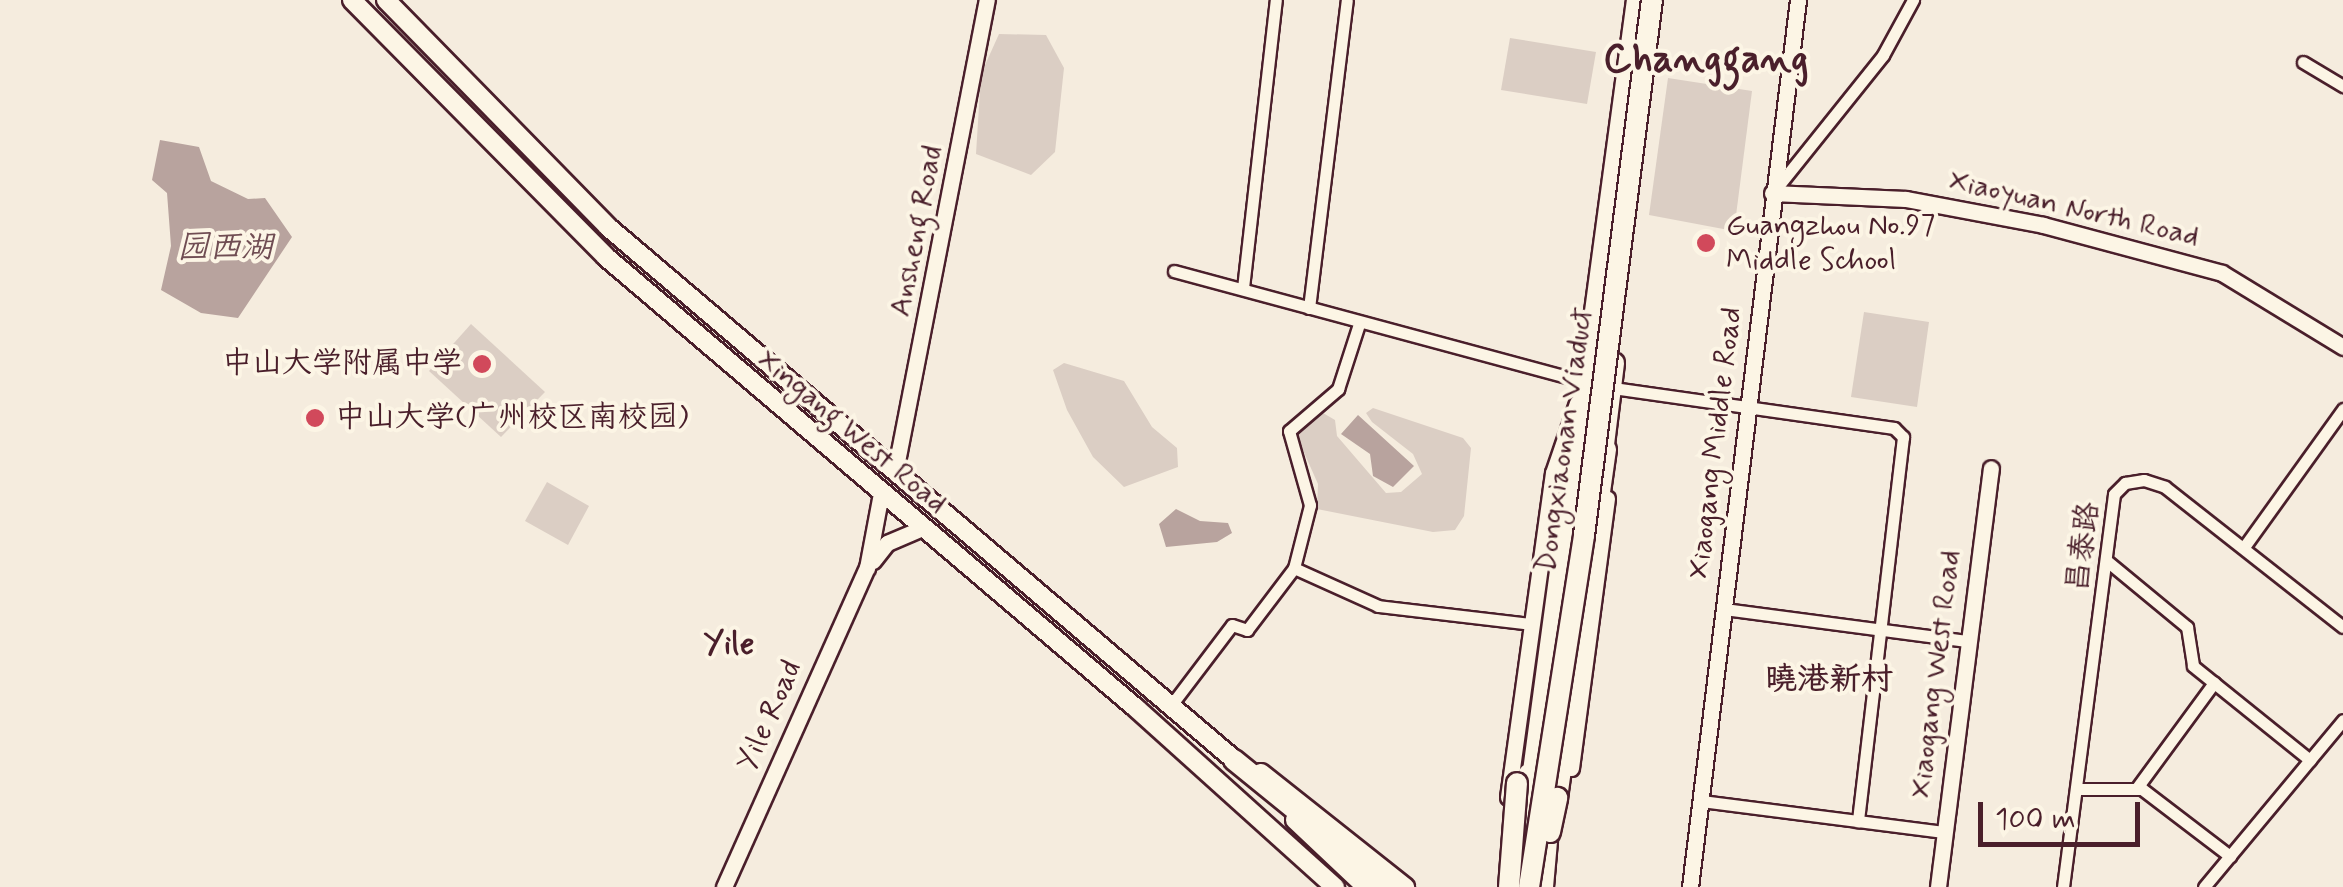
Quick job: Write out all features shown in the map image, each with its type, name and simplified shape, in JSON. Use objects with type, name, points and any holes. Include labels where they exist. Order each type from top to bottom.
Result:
[{"type":"highway","name":"Dongxiaonan Viaduct","points":[[1515,887],[1569,531],[1634,0]]},
{"type":"highway","name":"Dongxiaonan Viaduct","points":[[1529,887],[1584,535],[1656,0]]},
{"type":"highway","points":[[1515,887],[1517,783],[1580,390]]},
{"type":"highway","points":[[1543,881],[1591,580],[1606,449]]},
{"type":"highway","points":[[1234,760],[1390,887]]},
{"type":"main road","name":"Xingang West Road","points":[[352,0],[540,197],[1335,887]]},
{"type":"main road","name":"Xingang West Road","points":[[386,0],[562,184],[1172,704],[1366,887]]},
{"type":"main road","points":[[1515,887],[1574,473],[1580,390],[1634,0]]},
{"type":"main road","points":[[1543,881],[1551,803],[1606,449],[1656,0]]},
{"type":"main road","points":[[1234,760],[1297,797],[1405,887]]},
{"type":"main road","points":[[1500,887],[1506,832],[1528,778]]},
{"type":"street","name":"Ansheng Road","points":[[896,472],[987,0]]},
{"type":"street","points":[[1243,288],[1276,0]]},
{"type":"street","points":[[1309,308],[1347,0]]},
{"type":"street","points":[[1772,193],[1884,55],[1913,0]]},
{"type":"street","name":"Xiaogang Middle Road","points":[[1690,887],[1797,2]]},
{"type":"street","points":[[2303,62],[2343,86]]},
{"type":"street","name":"Xiaoyuan North Road","points":[[1772,193],[1906,198],[2043,224],[2222,273],[2343,347]]},
{"type":"street","points":[[1174,271],[1243,288],[1580,390],[1553,473],[1506,832]]},
{"type":"street","points":[[1172,704],[1232,624],[1248,630],[1294,568],[1310,506],[1290,430],[1338,389],[1359,324]]},
{"type":"street","points":[[1613,388],[1894,428],[1904,437],[1858,821]]},
{"type":"street","points":[[2244,546],[2343,409]]},
{"type":"street","points":[[1543,881],[1566,799],[1598,594],[1606,522],[1606,449]]},
{"type":"street","name":"Xiaogang West Road","points":[[1938,887],[1991,468]]},
{"type":"street","name":"昌泰路","points":[[2063,887],[2114,494],[2144,480],[2165,487],[2343,626]]},
{"type":"street","points":[[867,568],[881,493]]},
{"type":"street","points":[[867,568],[887,542],[922,528]]},
{"type":"street","points":[[2107,561],[2187,627],[2193,666],[2310,760]]},
{"type":"street","name":"Yile Road","points":[[724,887],[867,568]]},
{"type":"street","points":[[1294,568],[1378,606],[1531,624]]},
{"type":"street","points":[[1724,609],[1967,641]]},
{"type":"street","points":[[2136,790],[2214,683]]},
{"type":"street","points":[[2204,887],[2343,720]]},
{"type":"street","points":[[2077,789],[2136,790],[2230,856]]},
{"type":"street","points":[[1526,800],[1551,803]]},
{"type":"street","points":[[1702,801],[1944,832]]},
{"type":"shaded area","points":[[999,34],[1046,35],[1064,68],[1055,152],[1031,175],[976,154],[981,74]]},
{"type":"shaded area","points":[[1510,38],[1596,52],[1587,104],[1501,90]]},
{"type":"shaded area","points":[[1668,78],[1752,91],[1734,231],[1649,215]]},
{"type":"shaded area","points":[[1864,312],[1929,322],[1917,407],[1851,397]]},
{"type":"shaded area","points":[[471,324],[545,392],[501,437],[429,371]]},
{"type":"shaded area","points":[[1064,363],[1124,381],[1152,427],[1177,448],[1178,467],[1124,487],[1093,457],[1067,410],[1053,370]]},
{"type":"shaded area","points":[[1373,408],[1463,438],[1471,448],[1464,516],[1455,530],[1433,532],[1317,509],[1318,484],[1298,439],[1299,430],[1323,413],[1335,420],[1337,436],[1386,493],[1401,492],[1422,474],[1413,454],[1372,422],[1366,413]]},
{"type":"shaded area","points":[[547,482],[589,506],[568,545],[525,521]]},
{"type":"water","name":"园西湖","points":[[160,140],[199,147],[211,181],[248,199],[265,198],[292,237],[238,318],[201,313],[161,290],[171,246],[167,193],[152,180]]},
{"type":"water","points":[[1358,415],[1414,466],[1393,487],[1373,476],[1370,454],[1341,434]]},
{"type":"water","points":[[1176,509],[1200,521],[1228,523],[1232,533],[1217,542],[1166,547],[1159,524]]},
{"type":"place","name":"Guangzhou No.97 Middle School","points":[[1706,243]]},
{"type":"place","name":"中山大学附属中学","points":[[482,364]]},
{"type":"place","name":"中山大学(广州校区南校园)","points":[[315,418]]},
{"type":"district","name":"Changgang","points":[[1706,60]]},
{"type":"district","name":"Yile","points":[[729,644]]},
{"type":"district","name":"曉港新村","points":[[1829,680]]}]
